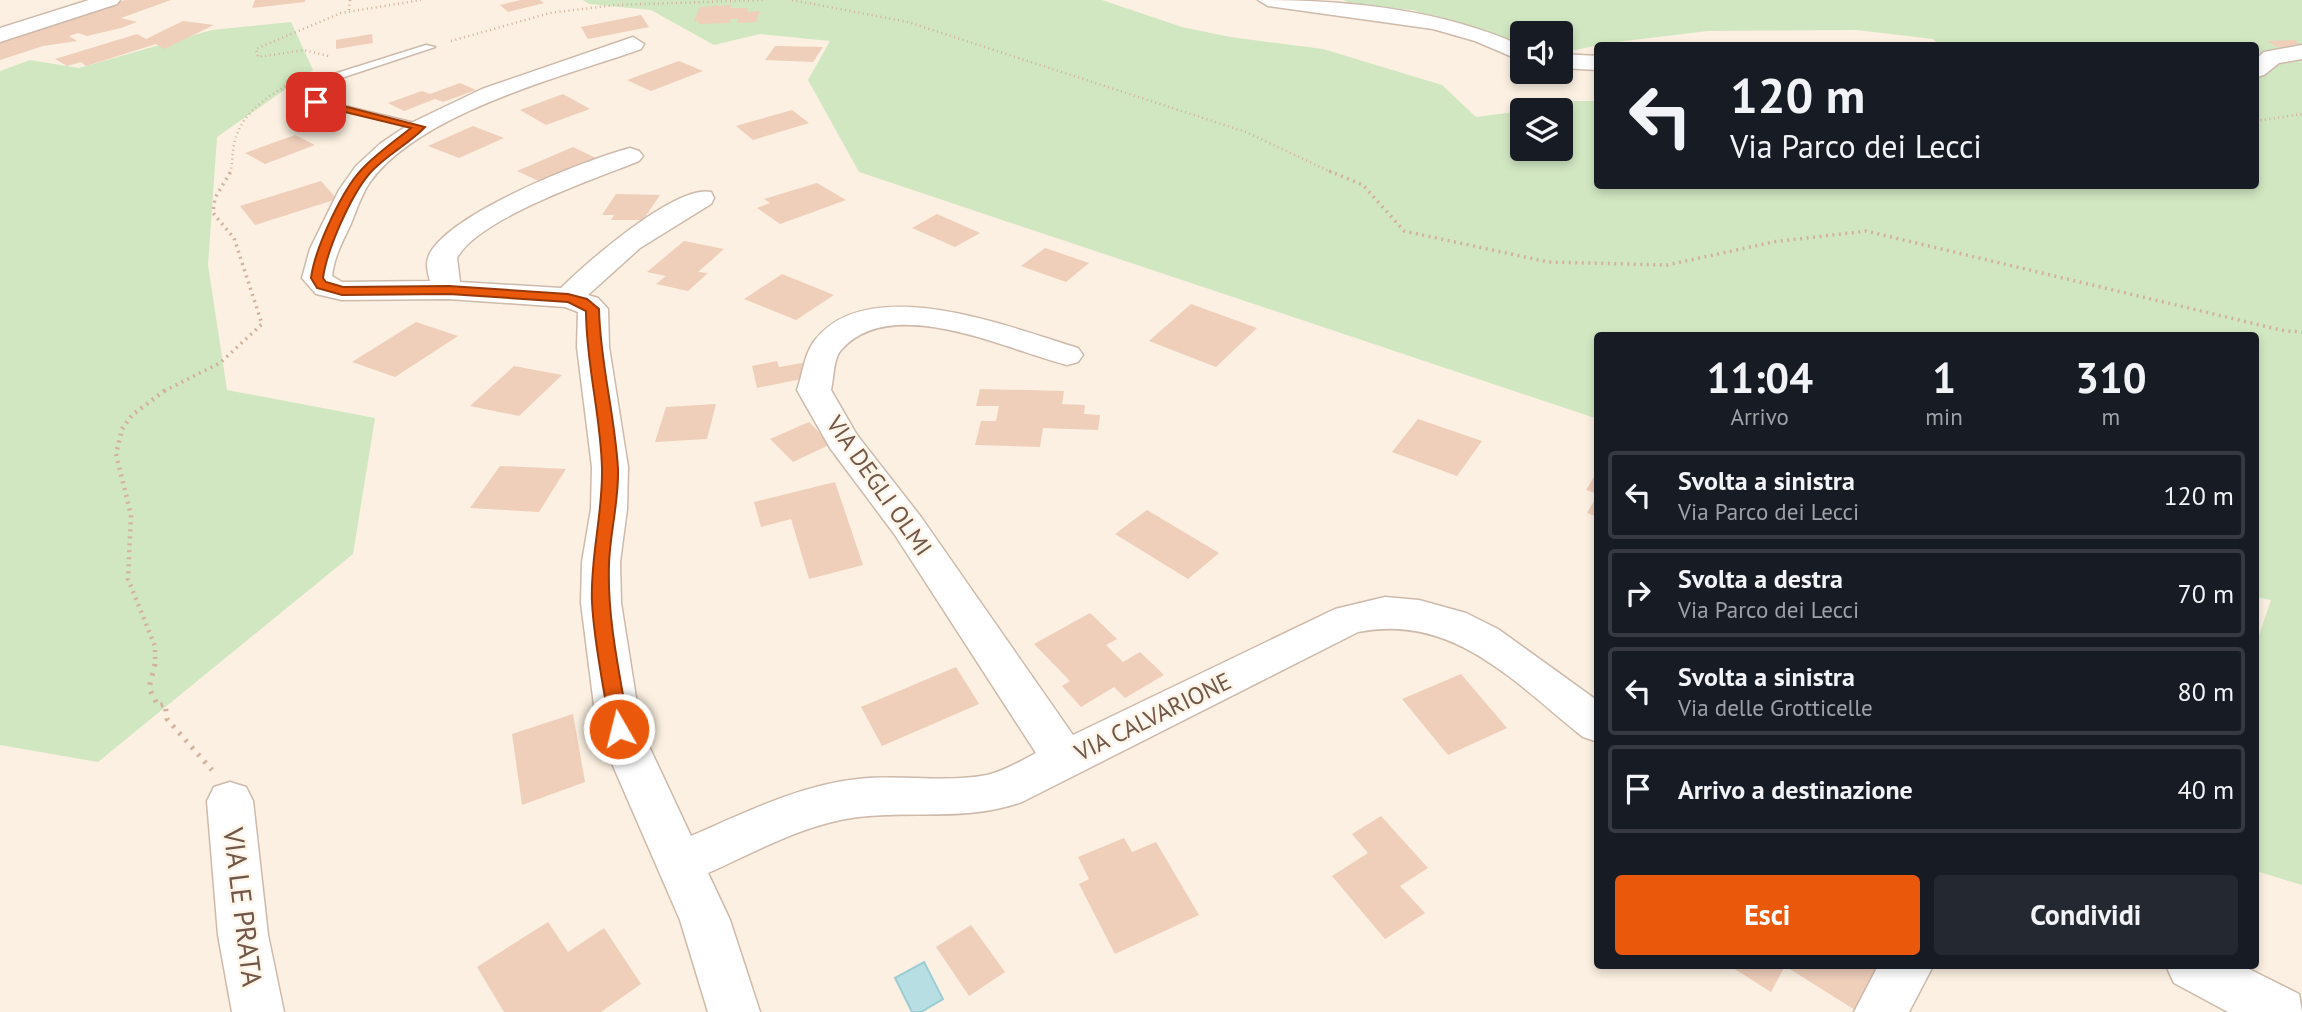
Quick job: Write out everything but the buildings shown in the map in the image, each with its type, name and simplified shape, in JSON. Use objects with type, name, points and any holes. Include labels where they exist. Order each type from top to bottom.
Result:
[{"type":"street","points":[[0,35],[110,0]]},
{"type":"street","points":[[1268,0],[1434,23],[1483,36],[1510,48]]},
{"type":"street","points":[[0,28],[43,22]]},
{"type":"street","points":[[633,44],[456,108],[419,127],[363,174],[351,193],[320,260],[317,278],[327,288],[342,291],[449,290],[568,298],[587,304],[594,313],[593,346],[610,482],[601,562],[601,603],[619,729],[705,920],[734,1012]]},
{"type":"street","points":[[2259,68],[2272,57],[2302,52]]},
{"type":"street","points":[[1573,62],[1594,63]]},
{"type":"street","points":[[449,290],[441,261],[448,248],[462,234],[511,207],[631,156]]},
{"type":"street","points":[[568,298],[631,241],[701,198]]},
{"type":"street","name":"VIA DEGLI OLMI","points":[[1065,760],[908,526],[842,440],[814,390],[827,345],[863,321],[894,313],[933,317],[1067,355]]},
{"type":"street","name":"VIA CALVARIONE","points":[[680,863],[824,804],[878,796],[953,799],[986,795],[1065,760],[1349,619],[1374,612],[1414,612],[1452,622],[1489,643],[1594,722]]},
{"type":"street","name":"VIA LE PRATA","points":[[230,801],[243,934],[258,1012]]},
{"type":"street","points":[[1880,1012],[1905,969]]},
{"type":"street","points":[[2198,969],[2280,1012]]},
{"type":"lane","points":[[419,127],[324,104],[307,95],[322,81],[430,47]]},
{"type":"path","points":[[349,10],[350,0]]},
{"type":"path","points":[[328,63],[330,56],[303,50],[258,57],[256,49],[349,10],[421,0]]},
{"type":"path","points":[[430,47],[550,13],[615,5],[764,0]]},
{"type":"path","points":[[792,0],[908,22],[1246,132],[1306,162],[1363,185],[1404,231],[1548,262],[1667,265],[1773,242],[1866,231],[2271,328],[2302,332]]},
{"type":"path","points":[[230,801],[209,765],[167,719],[165,704],[158,706],[149,688],[155,672],[156,639],[131,591],[125,566],[131,540],[131,516],[128,497],[117,474],[117,452],[119,433],[134,413],[158,394],[216,366],[262,324],[258,320],[254,296],[244,278],[242,260],[234,249],[234,238],[213,213],[213,203],[231,172],[233,145],[241,125],[258,102],[296,82]]},
{"type":"path","points":[[2259,121],[2302,114]]},
{"type":"green space","points":[[583,0],[1102,0],[1182,27],[1230,37],[1323,49],[1442,85],[1476,117],[1510,113],[1510,161],[1573,161],[1573,101],[1594,101],[1594,189],[2259,189],[2259,42],[1936,42],[1933,39],[1857,30],[1708,31],[1616,42],[1594,42],[1594,46],[1573,50],[1573,21],[1510,21],[1510,41],[1413,10],[1353,5],[1343,0],[2302,0],[2302,885],[2259,872],[2259,635],[2271,600],[2259,598],[2259,332],[1594,332],[1594,418],[859,172],[808,80],[830,41],[760,34],[714,45],[651,10],[589,4]]},
{"type":"green space","points":[[291,22],[313,70],[217,137],[208,265],[227,390],[375,418],[353,554],[98,762],[0,745],[0,71],[30,60],[79,68],[212,30]]},
{"type":"water","points":[[924,962],[943,999],[921,1012],[912,1012],[895,978]]},
{"type":"route","points":[[316,102],[419,127],[377,160],[363,174],[351,193],[319,264],[317,278],[322,285],[342,291],[449,290],[568,298],[583,302],[593,309],[593,346],[598,393],[610,467],[609,509],[601,562],[601,603],[619,729]]}]
